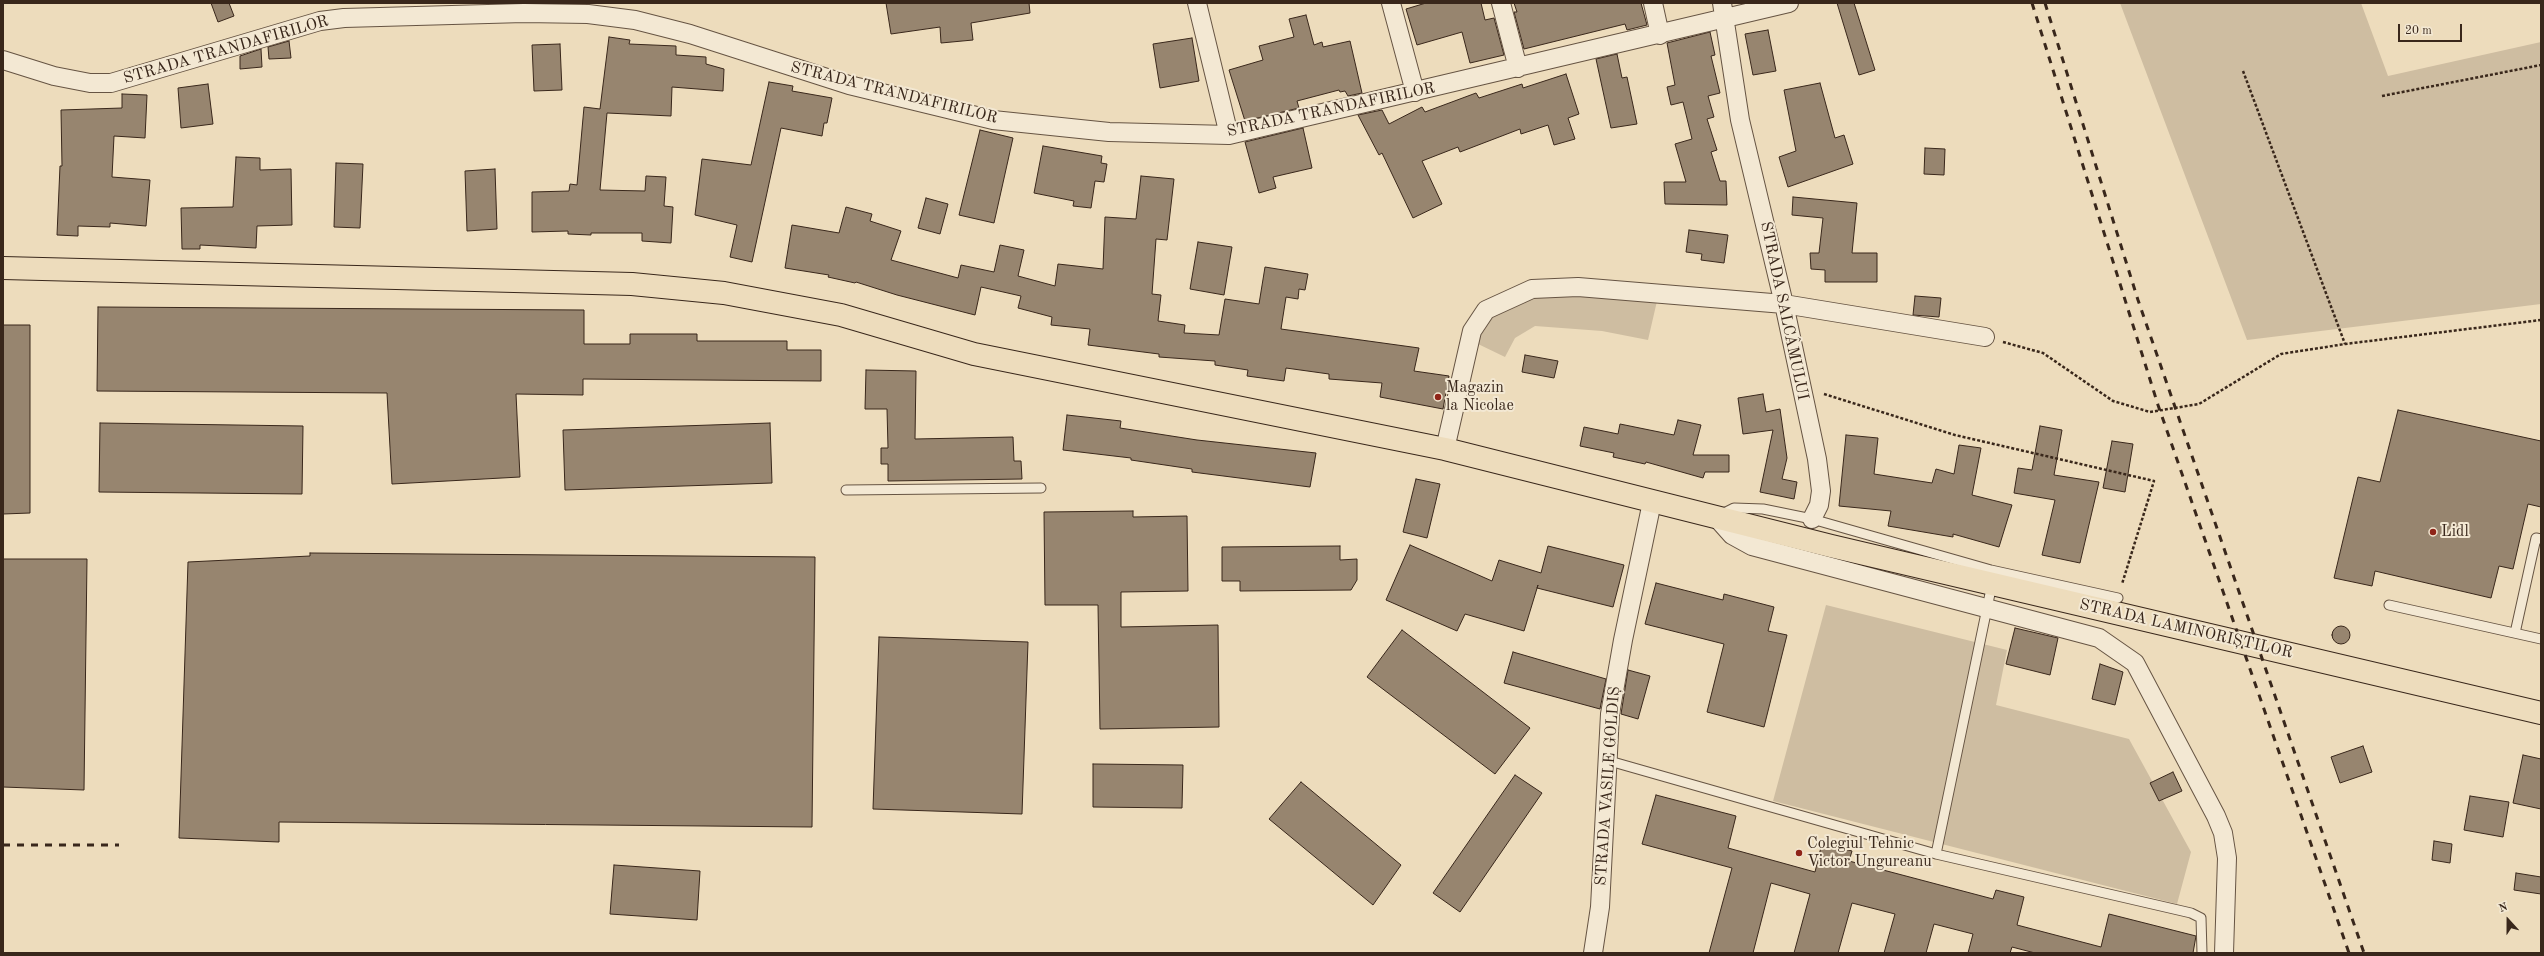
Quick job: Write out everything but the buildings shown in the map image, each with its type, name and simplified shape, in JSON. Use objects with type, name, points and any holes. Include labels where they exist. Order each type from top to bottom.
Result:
[{"type":"main road","name":"STRADA LAMINORIȘTILOR","points":[[3,268],[632,284],[724,293],[841,315],[974,354],[1445,450],[1831,546],[2541,713]]},
{"type":"street","points":[[1197,3],[1229,135]]},
{"type":"street","points":[[1391,3],[1415,92]]},
{"type":"street","points":[[1501,3],[1518,68]]},
{"type":"street","points":[[1653,3],[1660,35]]},
{"type":"street","name":"STRADA TRANDAFIRILOR","points":[[3,60],[54,76],[90,84],[110,83],[326,20],[524,13],[588,14],[635,20],[690,34],[849,85],[993,120],[1109,132],[1229,135],[1660,35],[1723,11],[1789,3]]},
{"type":"street","name":"STRADA SALCÂMULUI","points":[[1723,11],[1740,120],[1784,304],[1821,491],[1819,504],[1812,519]]},
{"type":"street","points":[[1445,450],[1472,331],[1486,310],[1532,289],[1578,287],[1784,304],[1985,337]]},
{"type":"street","name":"STRADA VASILE GOLDIȘ","points":[[1593,953],[1600,907],[1607,800],[1606,760],[1614,684],[1652,502]]},
{"type":"street","points":[[1716,518],[1732,535],[1752,546],[1886,583],[1988,606],[2099,638],[2135,663],[2216,816],[2223,833],[2227,858],[2224,953]]},
{"type":"lane","points":[[846,490],[1041,488]]},
{"type":"lane","points":[[1716,518],[1734,508],[1763,509],[1812,519],[1992,570],[2118,598]]},
{"type":"lane","points":[[2515,633],[2536,538],[2541,539]]},
{"type":"lane","points":[[1936,854],[1992,584]]},
{"type":"lane","points":[[2389,605],[2541,639]]},
{"type":"lane","points":[[1606,760],[1936,854],[2191,913],[2201,918],[2202,953]]},
{"type":"path","points":[[2382,96],[2541,65]]},
{"type":"path","points":[[2243,71],[2345,344]]},
{"type":"path","points":[[1985,337],[2043,353],[2113,401],[2150,412],[2199,404],[2281,354],[2345,344],[2541,320]]},
{"type":"path","points":[[1801,386],[1955,436],[2154,482],[2118,598]]},
{"type":"shaded area","points":[[2120,3],[2361,3],[2388,76],[2541,42],[2541,304],[2247,340]]},
{"type":"shaded area","points":[[1557,294],[1657,301],[1648,340],[1602,331],[1535,326],[1515,338],[1505,357],[1476,343],[1496,312],[1527,299]]},
{"type":"shaded area","points":[[1826,605],[2007,650],[1996,705],[2129,739],[2191,852],[2177,904],[1773,801]]},
{"type":"railway","points":[[2032,3],[2158,405],[2349,953]]},
{"type":"railway","points":[[2045,3],[2138,300],[2364,953]]},
{"type":"railway","points":[[3,845],[119,845]]},
{"type":"place","name":"Magazin la Nicolae","points":[[1438,397]]},
{"type":"place","name":"Lidl","points":[[2433,532]]},
{"type":"place","name":"Colegiul Tehnic Victor Ungureanu","points":[[1799,853]]}]
